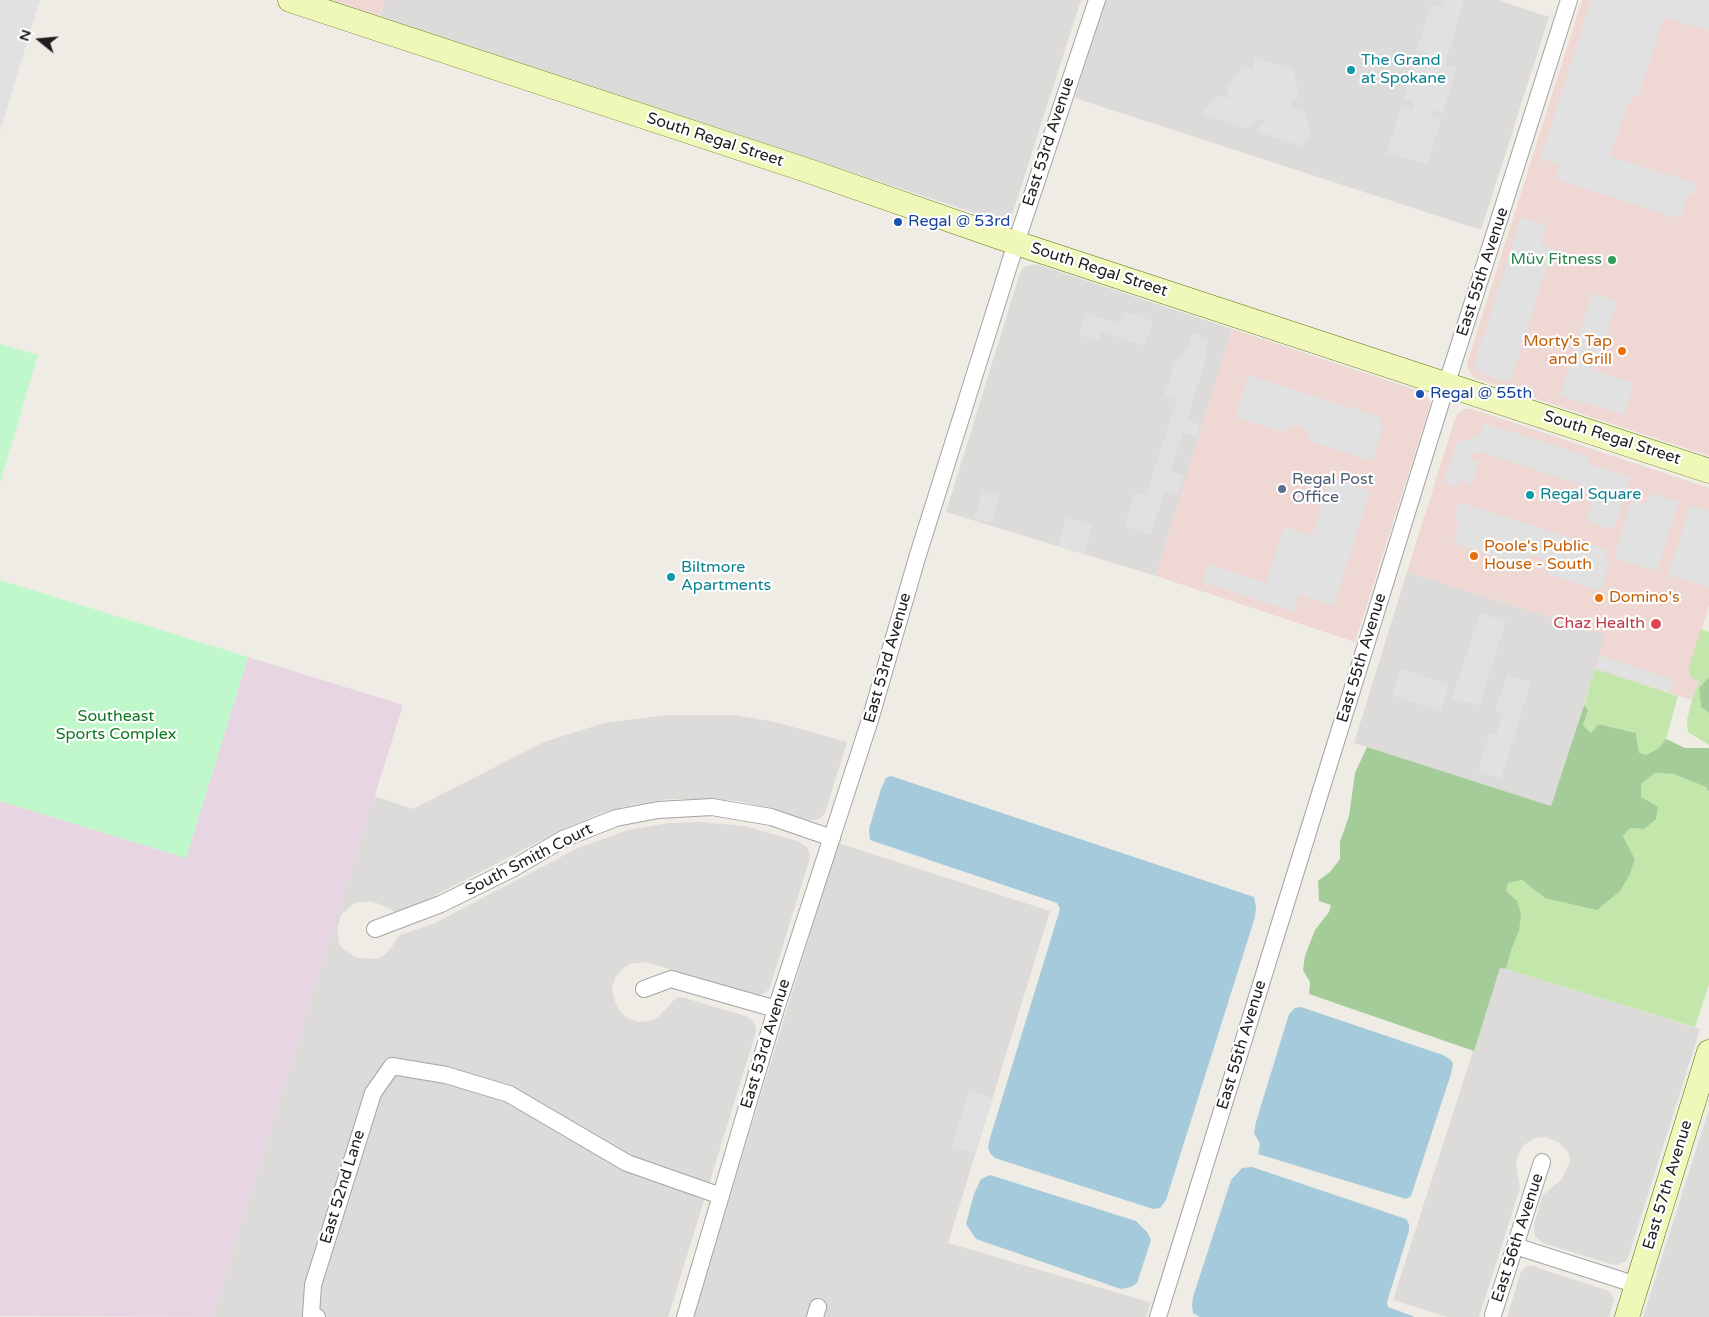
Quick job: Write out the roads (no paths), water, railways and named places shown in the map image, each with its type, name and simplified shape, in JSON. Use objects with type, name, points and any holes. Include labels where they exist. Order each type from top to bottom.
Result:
[{"type":"main road","name":"South Regal Street","points":[[290,0],[803,169],[1016,243],[1709,471]]},
{"type":"main road","name":"East 57th Avenue","points":[[1627,1317],[1709,1055]]},
{"type":"street","name":"East 53rd Avenue","points":[[684,1317],[776,1009],[870,720],[917,558],[1016,243],[1097,0]]},
{"type":"street","name":"East 55th Avenue","points":[[1158,1317],[1447,384],[1569,0]]},
{"type":"street","name":"South Smith Court","points":[[375,929],[441,904],[512,869],[563,839],[616,818],[658,810],[712,807],[772,817],[832,838]]},
{"type":"street","points":[[644,989],[671,979],[776,1009]]},
{"type":"street","name":"East 52nd Lane","points":[[314,1316],[313,1285],[373,1093],[392,1066],[446,1075],[509,1094],[627,1164],[721,1196]]},
{"type":"street","name":"East 56th Avenue","points":[[1493,1315],[1542,1162]]},
{"type":"street","points":[[1515,1246],[1637,1285]]},
{"type":"water","points":[[891,776],[1254,897],[1255,917],[1166,1200],[1160,1208],[1153,1209],[995,1158],[990,1153],[988,1147],[990,1138],[1060,909],[1057,903],[870,840],[869,829],[881,789],[886,778]]},
{"type":"water","points":[[1301,1007],[1443,1055],[1451,1060],[1453,1064],[1451,1074],[1411,1196],[1406,1199],[1258,1154],[1260,1144],[1254,1133],[1256,1122],[1289,1014],[1295,1008]]},
{"type":"water","points":[[1252,1167],[1406,1219],[1409,1224],[1409,1231],[1387,1302],[1388,1307],[1415,1317],[1200,1317],[1193,1313],[1193,1297],[1231,1180],[1242,1168]]},
{"type":"water","points":[[990,1175],[1136,1221],[1147,1232],[1151,1240],[1137,1283],[1131,1287],[1121,1289],[976,1239],[966,1224],[974,1194],[981,1179]]},
{"type":"place","name":"The Grand at Spokane","points":[[1351,70]]},
{"type":"place","name":"Regal @ 53rd","points":[[898,222]]},
{"type":"place","name":"Müv Fitness","points":[[1612,260]]},
{"type":"place","name":"Morty's Tap and Grill","points":[[1622,351]]},
{"type":"place","name":"Regal @ 55th","points":[[1420,394]]},
{"type":"place","name":"Regal Post Office","points":[[1282,489]]},
{"type":"place","name":"Regal Square","points":[[1530,495]]},
{"type":"place","name":"Poole's Public House - South","points":[[1474,556]]},
{"type":"place","name":"Biltmore Apartments","points":[[671,577]]},
{"type":"place","name":"Domino's","points":[[1599,598]]},
{"type":"place","name":"Chaz Health","points":[[1656,624]]},
{"type":"park label","name":"Southeast Sports Complex","points":[[116,726]]}]
